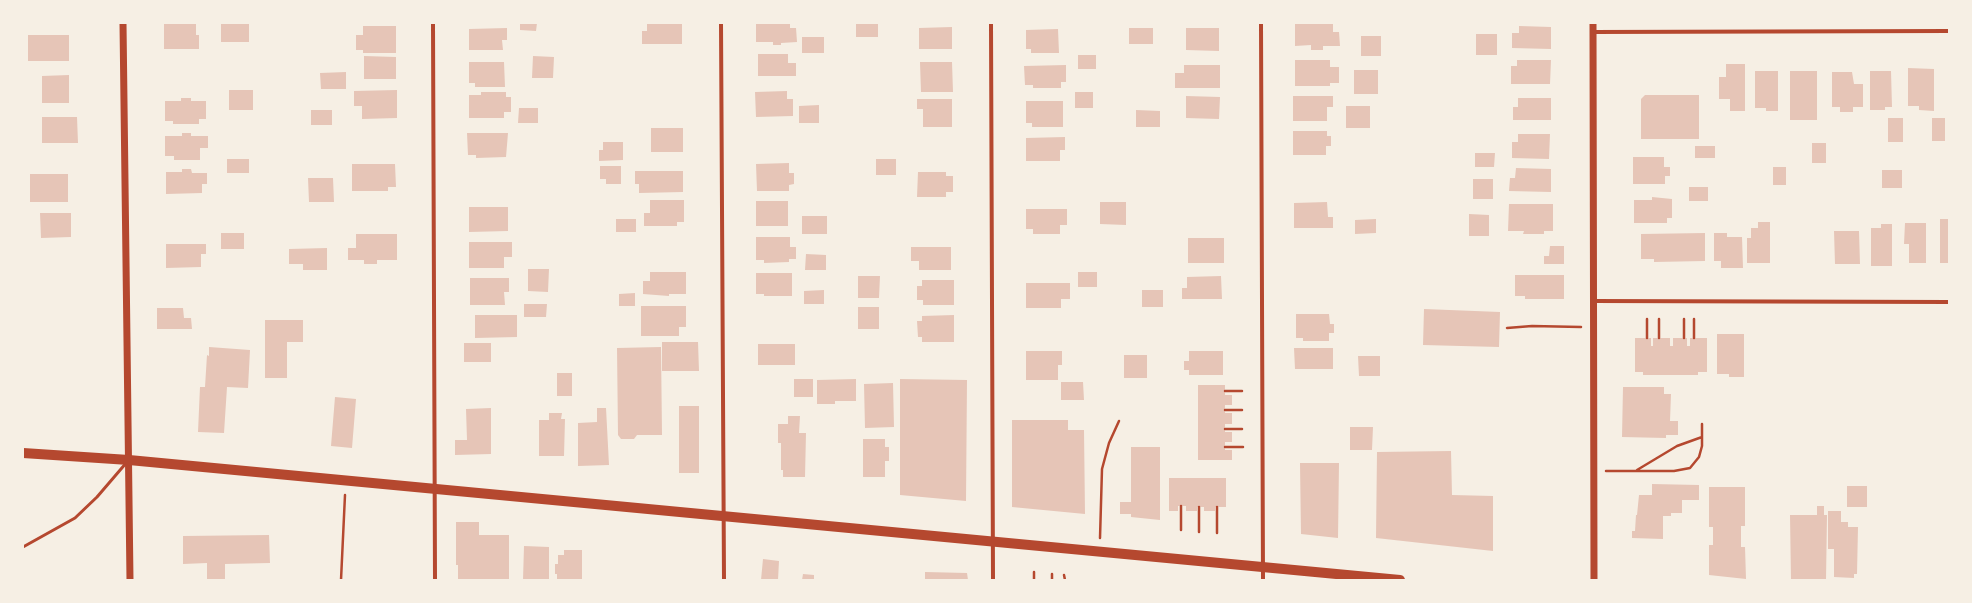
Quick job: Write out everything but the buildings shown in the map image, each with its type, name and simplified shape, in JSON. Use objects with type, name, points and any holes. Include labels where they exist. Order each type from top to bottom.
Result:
[{"type":"main road","points":[[23,453],[129,460],[1400,580]]},
{"type":"street","points":[[123,23],[130,580]]},
{"type":"street","points":[[433,23],[435,580]]},
{"type":"street","points":[[721,23],[724,580]]},
{"type":"street","points":[[991,23],[993,580]]},
{"type":"street","points":[[1261,23],[1263,580]]},
{"type":"street","points":[[1593,23],[1594,580]]},
{"type":"street","points":[[1593,32],[1949,31]]},
{"type":"street","points":[[1593,301],[1949,302]]},
{"type":"lane","points":[[23,547],[75,518],[97,497],[129,460]]},
{"type":"path","points":[[1647,319],[1647,338]]},
{"type":"path","points":[[1659,319],[1659,338]]},
{"type":"path","points":[[1684,319],[1684,338]]},
{"type":"path","points":[[1694,319],[1694,338]]},
{"type":"path","points":[[1508,328],[1532,326],[1593,328]]},
{"type":"path","points":[[1225,391],[1242,391]]},
{"type":"path","points":[[1225,410],[1242,410]]},
{"type":"path","points":[[1100,552],[1100,501],[1102,469],[1109,444],[1119,420]]},
{"type":"path","points":[[1594,471],[1674,471],[1690,468],[1699,457],[1702,424]]},
{"type":"path","points":[[1225,429],[1242,429]]},
{"type":"path","points":[[1636,471],[1677,446],[1702,437]]},
{"type":"path","points":[[1225,447],[1243,447]]},
{"type":"path","points":[[341,580],[345,481]]},
{"type":"path","points":[[1181,506],[1181,530]]},
{"type":"path","points":[[1199,507],[1199,532]]},
{"type":"path","points":[[1217,507],[1217,533]]},
{"type":"path","points":[[1034,572],[1034,580]]},
{"type":"path","points":[[1052,574],[1052,580]]},
{"type":"path","points":[[1064,575],[1064,580]]}]
